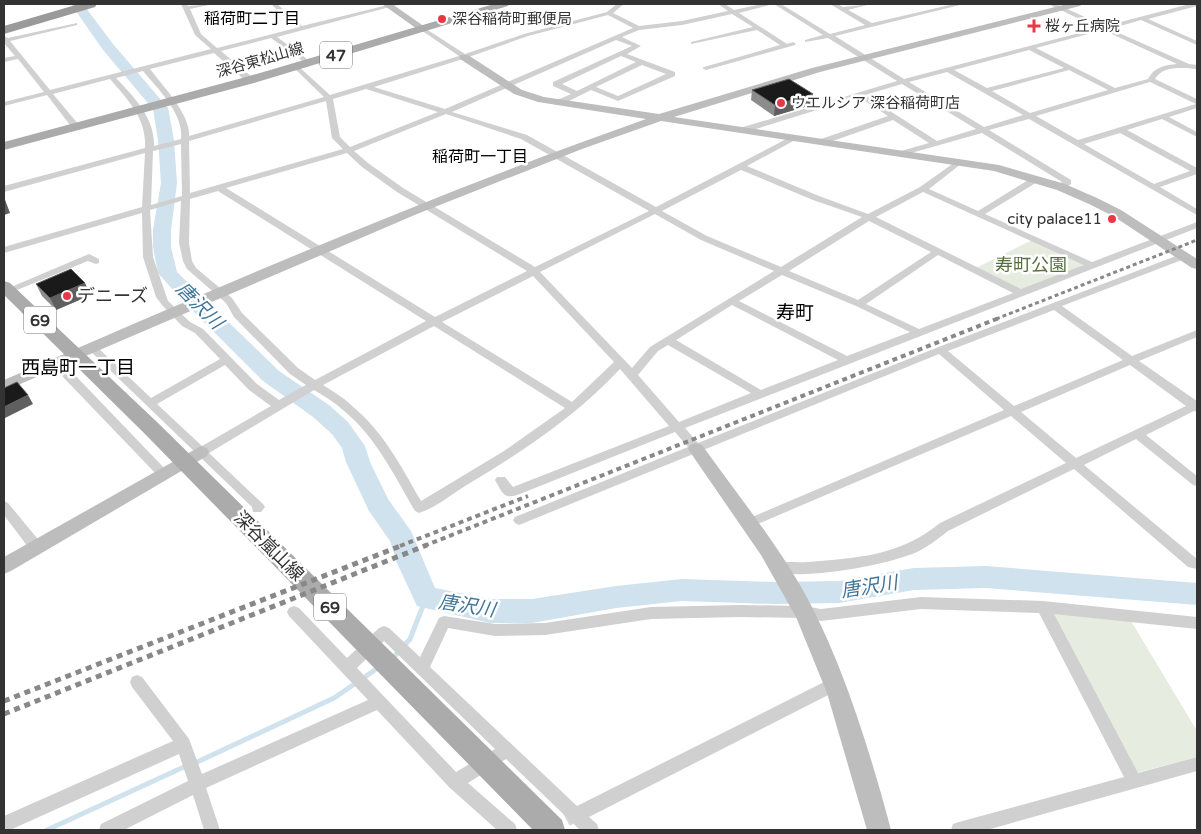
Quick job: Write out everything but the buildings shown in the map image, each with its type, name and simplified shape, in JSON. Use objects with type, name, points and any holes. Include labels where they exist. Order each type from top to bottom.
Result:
[{"type":"highway","points":[[4,38],[70,10],[91,4]]},
{"type":"main road","name":"深谷東松山線","points":[[169,102],[296,67],[504,4]]},
{"type":"main road","name":"47","points":[[4,146],[169,102]]},
{"type":"main road","name":"深谷嵐山線","points":[[6,288],[151,428],[552,830]]},
{"type":"street","points":[[210,4],[185,6],[198,35],[250,80]]},
{"type":"street","points":[[274,4],[301,28]]},
{"type":"street","points":[[4,189],[329,98],[464,57],[526,35],[609,13],[621,4]]},
{"type":"street","points":[[706,68],[790,45],[758,28],[721,4]]},
{"type":"street","points":[[690,34],[732,12],[770,4]]},
{"type":"street","points":[[777,4],[1068,182],[1061,187]]},
{"type":"street","points":[[833,4],[870,25]]},
{"type":"street","points":[[843,10],[868,4]]},
{"type":"street","points":[[807,41],[961,4]]},
{"type":"street","points":[[4,386],[424,206],[554,155],[660,117],[745,90],[864,57],[1056,6],[1077,4]]},
{"type":"street","points":[[4,104],[391,5],[464,57],[506,84],[530,96],[558,103],[995,168],[1061,187],[1117,213],[1197,265]]},
{"type":"street","points":[[1056,6],[1187,66]]},
{"type":"street","points":[[743,130],[903,81],[1141,18],[1195,6]]},
{"type":"street","points":[[609,13],[638,28],[690,34],[758,28]]},
{"type":"street","points":[[1141,18],[1197,43]]},
{"type":"street","points":[[75,24],[4,38],[76,127]]},
{"type":"street","points":[[4,250],[349,150],[445,112],[638,28]]},
{"type":"street","points":[[1183,36],[1197,33]]},
{"type":"street","points":[[272,36],[309,63]]},
{"type":"street","points":[[576,94],[556,84],[638,46],[615,37]]},
{"type":"street","points":[[1029,47],[1115,91]]},
{"type":"street","points":[[590,87],[618,100],[672,74],[620,54]]},
{"type":"street","points":[[4,60],[18,57]]},
{"type":"street","points":[[558,103],[642,62]]},
{"type":"street","points":[[904,153],[1151,80],[1156,72],[1163,69],[1187,66],[1197,67]]},
{"type":"street","points":[[296,67],[329,98],[336,138],[381,177],[424,206],[534,272],[632,374],[696,449],[749,523],[802,609],[835,684],[879,830]]},
{"type":"street","points":[[986,91],[1070,68]]},
{"type":"street","points":[[143,69],[183,122],[186,135],[183,140],[186,253],[194,271],[218,294],[234,305],[238,315],[288,366],[312,386],[347,407],[369,429],[387,451],[419,508],[492,465],[572,408],[592,391],[620,362]]},
{"type":"street","points":[[948,69],[1197,212]]},
{"type":"street","points":[[113,76],[141,110],[149,128],[148,257],[161,297],[186,324],[199,331],[262,395],[282,404]]},
{"type":"street","points":[[1151,80],[1197,102]]},
{"type":"street","points":[[364,86],[524,137],[704,238],[859,304],[920,333]]},
{"type":"street","points":[[859,94],[936,144]]},
{"type":"street","points":[[1078,144],[1197,106]]},
{"type":"street","points":[[820,142],[894,117]]},
{"type":"street","points":[[1163,117],[1197,135]]},
{"type":"street","points":[[1121,130],[1197,171]]},
{"type":"street","points":[[4,566],[312,386],[435,321],[742,167],[794,137]]},
{"type":"street","points":[[632,374],[654,349],[869,217],[923,189],[958,162]]},
{"type":"street","points":[[742,167],[816,198],[869,217],[1023,294]]},
{"type":"street","points":[[1153,187],[1197,171]]},
{"type":"street","points":[[979,214],[1036,179]]},
{"type":"street","points":[[218,187],[572,408]]},
{"type":"street","points":[[923,189],[1093,266]]},
{"type":"street","points":[[501,480],[510,493],[516,492],[760,394],[848,362],[1197,225]]},
{"type":"street","points":[[859,304],[938,250]]},
{"type":"street","points":[[519,520],[940,350],[1197,250]]},
{"type":"street","points":[[6,288],[89,257],[96,261]]},
{"type":"street","points":[[733,302],[848,362]]},
{"type":"street","points":[[780,571],[873,560],[913,548],[938,533],[944,527],[1196,406],[1055,306]]},
{"type":"street","points":[[749,523],[1197,333]]},
{"type":"street","points":[[669,341],[760,394]]},
{"type":"street","points":[[92,348],[259,507],[257,509]]},
{"type":"street","points":[[940,350],[1193,563],[1197,564]]},
{"type":"street","points":[[150,403],[227,359]]},
{"type":"street","points":[[67,374],[163,474]]},
{"type":"street","points":[[1137,434],[1197,482]]},
{"type":"street","points":[[4,506],[36,547]]},
{"type":"street","points":[[422,669],[444,622],[495,630],[545,629],[651,614],[802,609],[821,615],[921,603],[1043,607],[1197,623]]},
{"type":"street","points":[[1043,607],[1135,782]]},
{"type":"street","points":[[294,612],[455,782],[509,830]]},
{"type":"street","points":[[347,668],[384,632],[591,830]]},
{"type":"street","points":[[137,682],[185,746],[212,830]]},
{"type":"street","points":[[575,815],[835,684]]},
{"type":"street","points":[[107,830],[196,785],[379,702]]},
{"type":"street","points":[[4,824],[185,746]]},
{"type":"street","points":[[455,782],[507,750]]},
{"type":"street","points":[[959,830],[1197,764]]},
{"type":"green space","name":"寿町公園","points":[[1032,240],[1088,266],[1024,292],[976,268]]},
{"type":"green space","points":[[1051,613],[1131,621],[1197,731],[1197,757],[1136,773]]},
{"type":"waterway","name":"唐沢川","points":[[77,4],[108,47],[160,108],[166,140],[169,183],[162,230],[162,247],[168,273],[271,376],[321,411],[340,428],[353,446],[358,462],[378,504],[402,538],[410,563],[426,598],[490,611],[532,611],[616,597],[682,590],[775,593],[839,592],[914,579],[986,577],[1197,594]]},
{"type":"waterway","points":[[393,658],[410,639],[426,598]]},
{"type":"waterway","points":[[362,679],[379,667]]},
{"type":"waterway","points":[[195,763],[334,698],[356,683]]},
{"type":"waterway","points":[[47,830],[186,766]]},
{"type":"tunnel","points":[[547,830],[575,815]]},
{"type":"railway","points":[[996,319],[1197,240]]},
{"type":"railway","points":[[424,546],[999,318]]},
{"type":"railway","points":[[400,546],[528,496]]},
{"type":"railway","points":[[4,701],[403,545]]},
{"type":"railway","points":[[4,714],[427,545]]},
{"type":"place","name":"深谷稲荷町郵便局","points":[[442,19]]},
{"type":"place","name":"桜ヶ丘病院","points":[[1034,26]]},
{"type":"place","name":"ウエルシア 深谷稲荷町店","points":[[781,103]]},
{"type":"place","name":"city palace11","points":[[1112,219]]},
{"type":"place","name":"デニーズ","points":[[67,296]]},
{"type":"district","name":"稲荷町二丁目","points":[[252,18]]},
{"type":"district","name":"稲荷町一丁目","points":[[480,156]]},
{"type":"district","name":"寿町","points":[[795,312]]},
{"type":"district","name":"西島町一丁目","points":[[78,367]]}]
